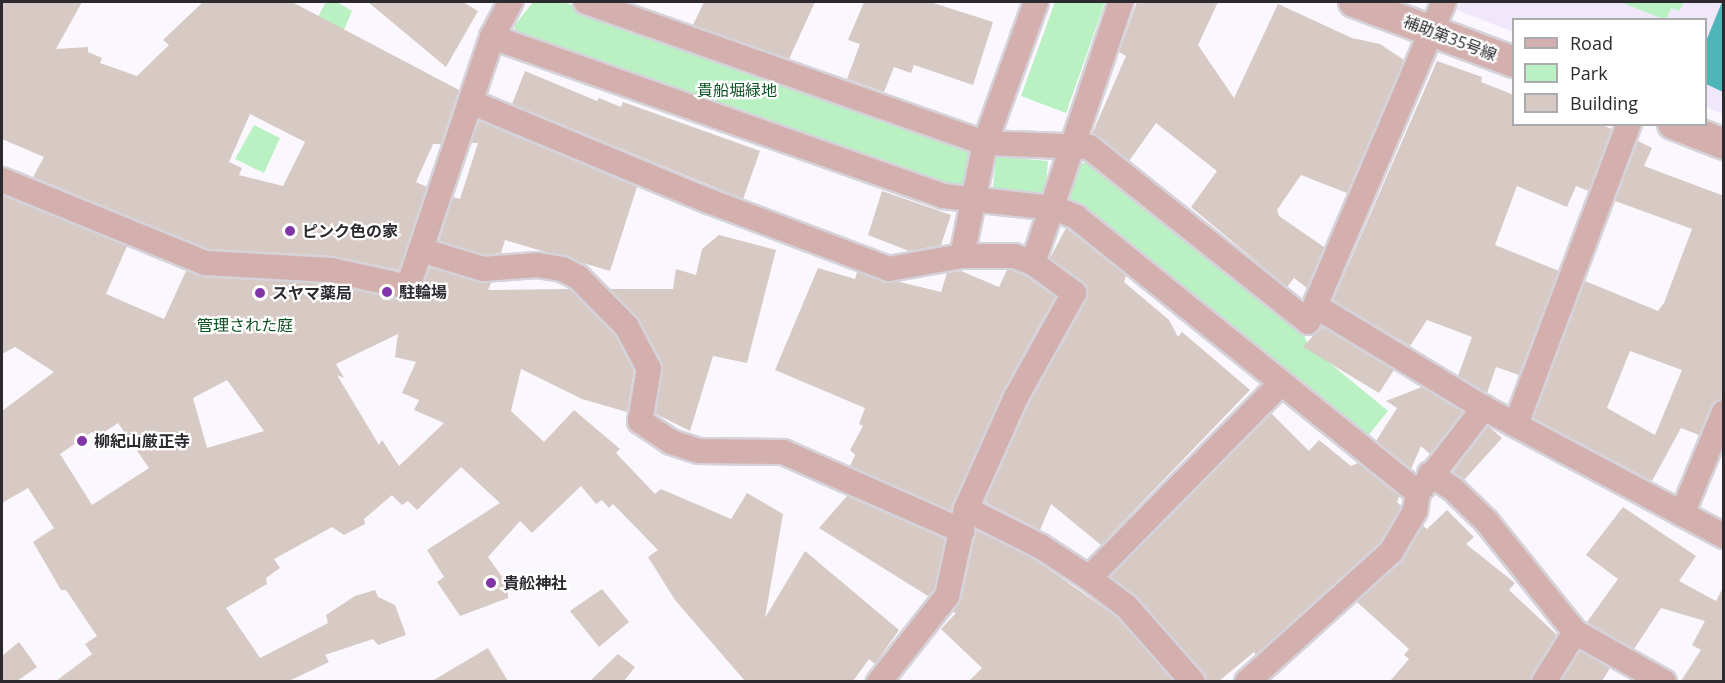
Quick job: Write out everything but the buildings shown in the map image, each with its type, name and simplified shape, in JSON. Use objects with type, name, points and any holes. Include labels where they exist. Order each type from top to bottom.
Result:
[{"type":"street","points":[[2,180],[204,263],[331,270],[408,287],[472,104],[479,74],[492,38],[511,2]]},
{"type":"street","points":[[586,2],[985,143],[1089,147],[1103,154],[1308,322],[1317,307],[1444,2]]},
{"type":"street","points":[[962,256],[985,143],[1036,2]]},
{"type":"street","points":[[1033,263],[1054,208],[1072,145],[1121,2]]},
{"type":"street","name":"補助第35号線","points":[[1354,2],[1512,62]]},
{"type":"street","points":[[492,38],[769,137],[944,196],[972,202],[1054,208],[1076,217],[1280,384],[1424,484],[1453,489],[1486,522],[1575,633],[1664,681]]},
{"type":"street","points":[[472,104],[709,201],[890,268],[962,256],[1014,256],[1033,263],[1074,293],[1016,397],[964,520],[947,596],[879,681]]},
{"type":"street","points":[[1516,424],[1628,126]]},
{"type":"street","points":[[1678,126],[1724,144]]},
{"type":"street","points":[[422,250],[483,269],[537,265],[562,269],[578,278],[627,327],[649,369],[640,421],[670,442],[699,451],[783,452],[1040,546],[1089,578],[1127,607],[1193,681]]},
{"type":"street","points":[[1317,307],[1484,408],[1724,536]]},
{"type":"street","points":[[1089,578],[1280,384]]},
{"type":"street","points":[[1247,681],[1391,552],[1415,511],[1424,484],[1484,408]]},
{"type":"street","points":[[1682,514],[1724,412]]},
{"type":"street","points":[[1544,681],[1575,633]]},
{"type":"shaded area","points":[[1460,2],[1723,2],[1723,114],[1707,107],[1707,18],[1512,18],[1512,32],[1457,10]]},
{"type":"green space","points":[[326,2],[337,2],[352,11],[331,60],[304,43]]},
{"type":"green space","name":"貴船堀緑地","points":[[533,2],[563,2],[963,141],[970,157],[966,182],[952,189],[519,40],[514,26]]},
{"type":"green space","points":[[1055,2],[1105,2],[1066,113],[1021,96]]},
{"type":"green space","points":[[1620,2],[1684,2],[1679,11],[1671,8],[1667,18],[1661,18]]},
{"type":"green space","points":[[254,125],[280,138],[264,173],[235,159]]},
{"type":"green space","points":[[996,156],[1048,161],[1045,193],[993,188]]},
{"type":"green space","points":[[1093,161],[1298,323],[1309,346],[1388,411],[1366,438],[1069,200],[1080,164]]},
{"type":"water","points":[[1722,2],[1724,2],[1723,92],[1707,84],[1707,39]]},
{"type":"place","name":"ピンク色の家","points":[[290,231]]},
{"type":"place","name":"駐輪場","points":[[387,292]]},
{"type":"place","name":"スヤマ薬局","points":[[260,293]]},
{"type":"place","name":"柳紀山厳正寺","points":[[82,441]]},
{"type":"place","name":"貴舩神社","points":[[491,583]]},
{"type":"park label","name":"管理された庭","points":[[245,325]]}]
